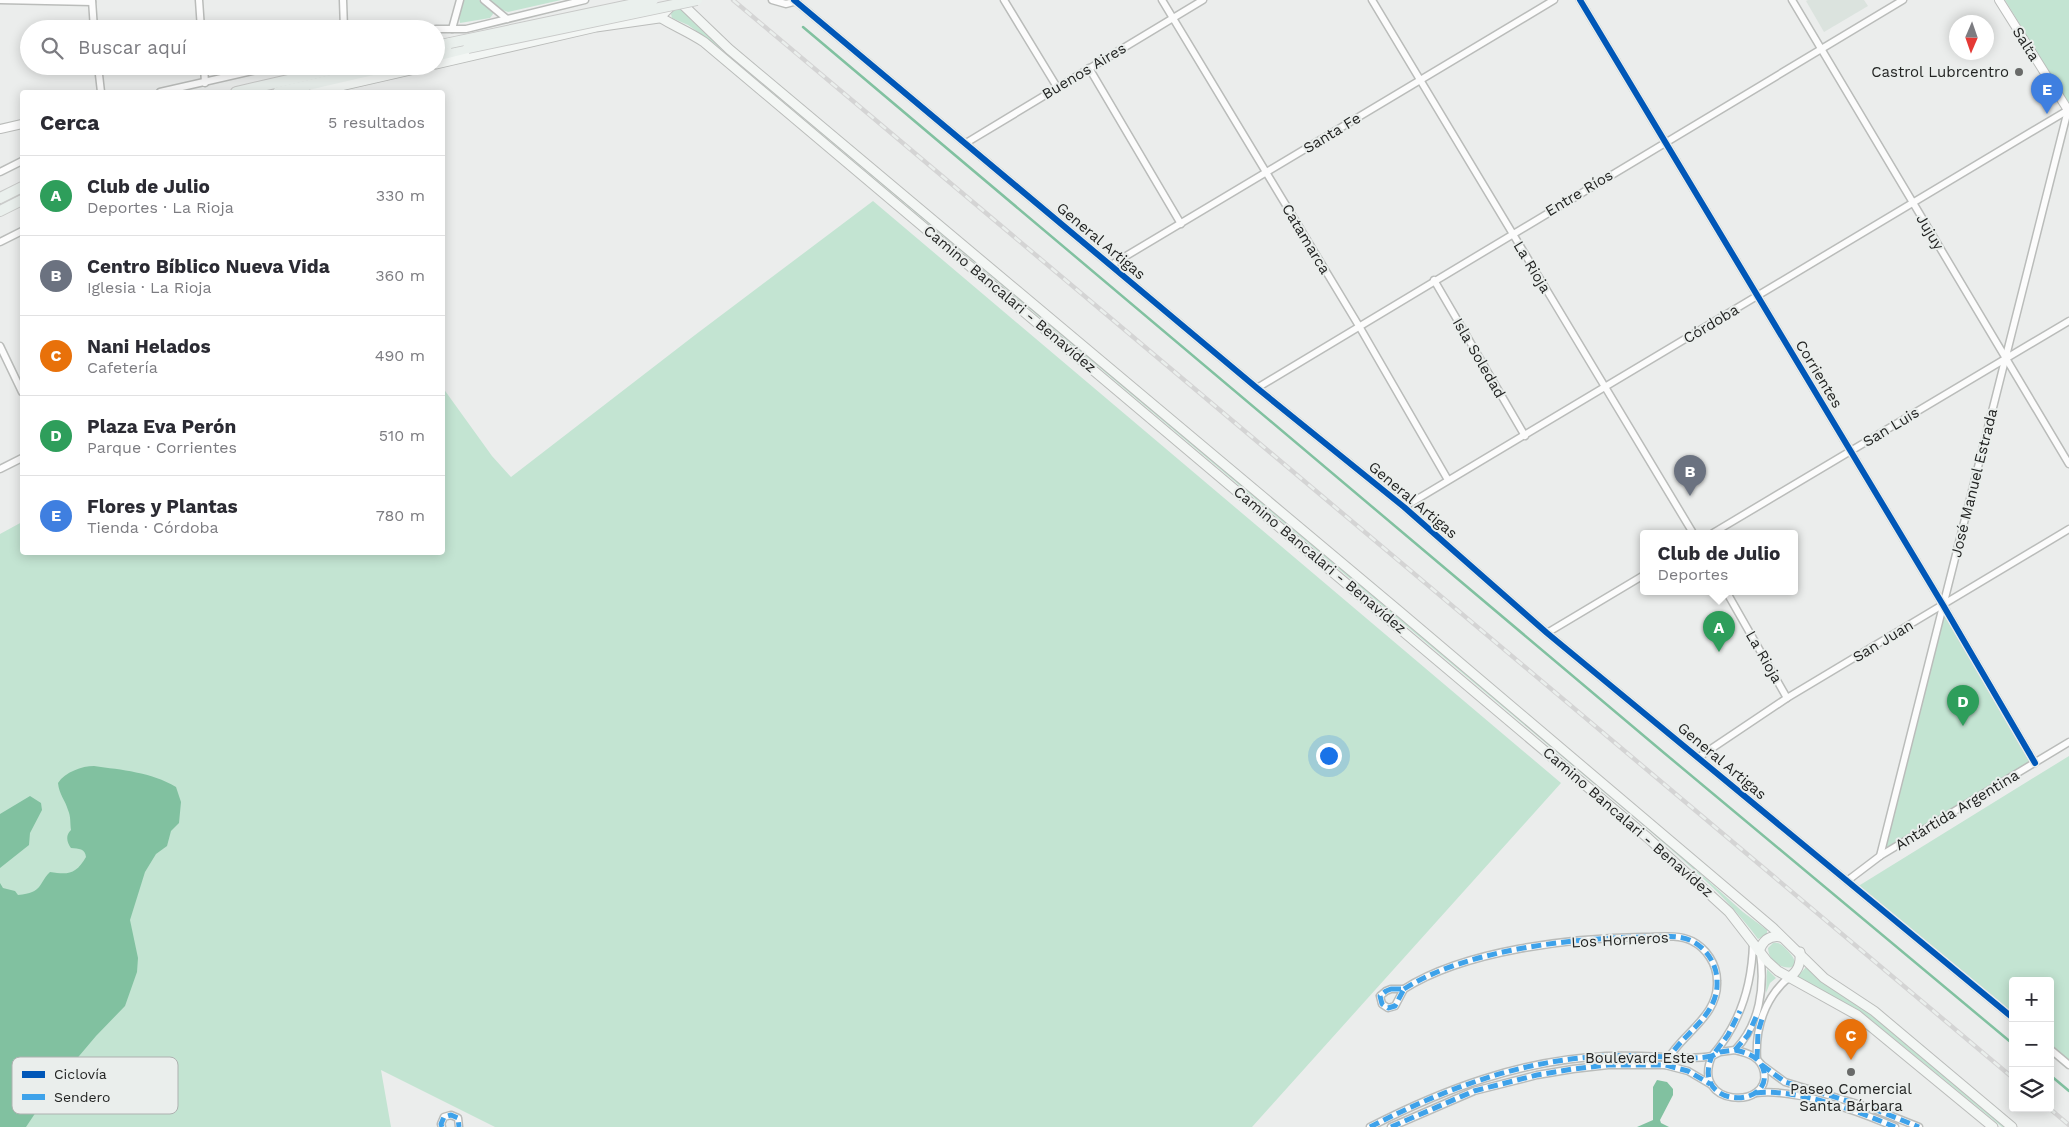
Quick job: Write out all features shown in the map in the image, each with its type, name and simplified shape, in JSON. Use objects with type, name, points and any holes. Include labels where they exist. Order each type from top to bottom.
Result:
[{"type":"main road","name":"Camino Bancalari - Benavídez","points":[[637,0],[659,18],[687,31],[704,42],[1478,692],[1689,874],[1729,912],[1759,951],[1778,971],[1850,1010],[1873,1026],[1993,1127]]},
{"type":"main road","points":[[445,44],[653,0]]},
{"type":"main road","name":"Camino Bancalari - Benavídez","points":[[677,0],[730,49],[1399,611],[1800,952],[1824,978],[1874,1012],[2012,1127]]},
{"type":"main road","points":[[445,62],[596,28],[659,18],[677,0]]},
{"type":"main road","points":[[445,54],[697,0]]},
{"type":"main road","points":[[245,90],[310,75]]},
{"type":"main road","points":[[287,90],[352,75]]},
{"type":"main road","points":[[323,90],[389,75]]},
{"type":"main road","points":[[0,198],[20,188]]},
{"type":"main road","points":[[0,211],[20,201]]},
{"type":"main road","points":[[1759,951],[1761,945],[1770,937],[1781,937]]},
{"type":"main road","points":[[1788,978],[1797,970],[1801,958],[1800,952]]},
{"type":"street","points":[[0,0],[92,1],[93,20]]},
{"type":"street","points":[[199,0],[200,20]]},
{"type":"street","points":[[343,0],[344,20]]},
{"type":"street","points":[[452,30],[460,0]]},
{"type":"street","points":[[484,0],[507,19]]},
{"type":"street","points":[[445,30],[466,29],[585,0]]},
{"type":"street","points":[[772,0],[786,4],[796,0]]},
{"type":"street","name":"General Artigas","points":[[796,0],[1257,388],[1404,507],[1547,633],[2009,1015]]},
{"type":"street","points":[[1004,0],[1057,87]]},
{"type":"street","name":"Catamarca","points":[[1162,0],[1359,326],[1448,480]]},
{"type":"street","name":"Buenos Aires","points":[[966,143],[1202,0]]},
{"type":"street","name":"La Rioja","points":[[1372,0],[1690,530]]},
{"type":"street","name":"Santa Fe","points":[[1111,265],[1554,0]]},
{"type":"street","name":"Corrientes","points":[[1580,0],[1943,605],[2035,763]]},
{"type":"street","name":"Jujuy","points":[[1792,0],[2069,464]]},
{"type":"street","name":"Entre Ríos","points":[[1257,388],[1512,233],[1903,0]]},
{"type":"street","name":"Salta","points":[[1999,0],[2069,111]]},
{"type":"street","points":[[1089,68],[1181,224]]},
{"type":"street","points":[[99,75],[101,90]]},
{"type":"street","points":[[205,75],[206,82]]},
{"type":"street","points":[[169,90],[236,75]]},
{"type":"street","name":"Córdoba","points":[[1404,507],[2069,111]]},
{"type":"street","name":"José Manuel Estrada","points":[[1880,856],[2069,111]]},
{"type":"street","points":[[0,129],[20,124]]},
{"type":"street","points":[[0,172],[20,161]]},
{"type":"street","points":[[0,242],[20,232]]},
{"type":"street","name":"Isla Soledad","points":[[1434,280],[1525,436]]},
{"type":"street","name":"San Luis","points":[[1718,530],[2069,321]]},
{"type":"street","points":[[0,346],[20,388]]},
{"type":"street","points":[[0,469],[20,459]]},
{"type":"street","name":"San Juan","points":[[1699,757],[1788,698],[2069,529]]},
{"type":"street","points":[[1547,633],[1640,577]]},
{"type":"street","name":"La Rioja","points":[[1728,595],[1788,698]]},
{"type":"street","name":"Antártida Argentina","points":[[1847,881],[1880,856],[2069,742]]},
{"type":"street","name":"Los Horneros","points":[[1404,989],[1426,977],[1449,968],[1520,950],[1585,940],[1629,937],[1682,938],[1701,947],[1710,958],[1716,970],[1717,991],[1709,1011],[1677,1044],[1665,1065]]},
{"type":"street","points":[[1753,943],[1746,995],[1728,1035],[1712,1056],[1707,1076],[1710,1084],[1717,1091],[1732,1097],[1741,1098],[1756,1093],[1780,1092],[1828,1104],[1895,1127]]},
{"type":"street","points":[[1735,1050],[1748,1035],[1759,1006],[1762,984],[1759,951]]},
{"type":"street","points":[[1757,1059],[1758,1032],[1762,1019],[1774,992],[1788,978]]},
{"type":"street","points":[[1712,1056],[1720,1052],[1735,1050],[1757,1059],[1785,1082],[1874,1109],[1916,1126]]},
{"type":"street","points":[[2054,1053],[2069,1065]]},
{"type":"street","name":"Boulevard Este","points":[[1370,1127],[1408,1107],[1469,1083],[1535,1066],[1604,1056],[1698,1058],[1712,1056]]},
{"type":"street","name":"Boulevard Este","points":[[1391,1127],[1474,1091],[1537,1075],[1608,1065],[1665,1065],[1688,1071],[1710,1084]]},
{"type":"street","points":[[1756,1093],[1764,1080],[1762,1065]]},
{"type":"street","points":[[1535,1066],[1537,1075]]},
{"type":"street","points":[[1780,1092],[1785,1082]]},
{"type":"street","points":[[1408,1107],[1413,1116]]},
{"type":"street","points":[[442,1127],[441,1124],[444,1118],[451,1114],[458,1118],[459,1127]]},
{"type":"shaded area","points":[[464,0],[479,0],[493,14],[490,18],[460,23],[459,17]]},
{"type":"shaded area","points":[[490,0],[561,0],[508,12],[500,9]]},
{"type":"shaded area","points":[[1864,0],[1868,6],[1824,32],[1806,1]]},
{"type":"shaded area","points":[[2005,0],[2069,0],[2069,102],[2066,100]]},
{"type":"shaded area","points":[[680,6],[690,19],[717,43],[1644,823],[1743,912],[1767,930],[1767,934],[1758,939],[1718,893],[1643,825],[716,45],[688,25],[672,18],[671,14],[676,7]]},
{"type":"shaded area","points":[[873,201],[1561,783],[1252,1127],[495,1127],[381,1070],[391,1127],[0,1127],[0,534],[20,523],[20,555],[445,555],[445,391],[492,456],[511,477]]},
{"type":"shaded area","points":[[1943,605],[2035,763],[1880,856]]},
{"type":"shaded area","points":[[2069,756],[2069,1064],[2054,1052],[2054,977],[2009,977],[2009,1016],[1852,890]]},
{"type":"shaded area","points":[[94,766],[126,770],[157,778],[176,787],[181,802],[179,823],[171,831],[167,846],[156,854],[145,872],[130,920],[138,958],[137,972],[125,1006],[78,1057],[12,1057],[12,1114],[35,1114],[26,1127],[0,1127],[0,883],[3,888],[15,891],[18,895],[26,894],[36,890],[50,872],[71,872],[82,863],[86,857],[84,852],[81,849],[71,848],[68,841],[67,837],[71,830],[70,818],[58,783],[74,770]]},
{"type":"shaded area","points":[[30,796],[41,803],[42,810],[30,833],[29,845],[0,868],[0,814]]},
{"type":"shaded area","points":[[1773,943],[1779,943],[1787,950],[1795,964],[1792,967],[1781,966],[1770,956],[1768,948]]},
{"type":"shaded area","points":[[1807,966],[1832,988],[1878,1019],[2006,1127],[2002,1127],[1855,1008],[1797,977]]},
{"type":"shaded area","points":[[1767,969],[1776,978],[1770,983],[1766,993]]},
{"type":"shaded area","points":[[1657,1080],[1667,1082],[1673,1089],[1673,1095],[1660,1120],[1661,1123],[1669,1127],[1637,1127],[1653,1120],[1653,1087]]},
{"type":"waterway","points":[[803,27],[1663,752],[2009,1041]]},
{"type":"waterway","points":[[2054,1078],[2069,1091]]},
{"type":"railway","points":[[733,0],[2009,1075]]},
{"type":"railway","points":[[2054,1112],[2069,1125]]},
{"type":"marked path","points":[[1404,989],[1429,976],[1457,965],[1519,949],[1584,940],[1680,937],[1697,944],[1710,957],[1717,981],[1716,994],[1705,1016],[1679,1044],[1665,1065]]},
{"type":"marked path","points":[[1391,989],[1404,989],[1395,1006],[1388,1008],[1382,1004],[1380,996],[1391,989]]},
{"type":"marked path","points":[[1370,1127],[1426,1100],[1455,1089],[1513,1070],[1544,1063],[1606,1056],[1690,1058],[1712,1056],[1728,1035],[1740,1011]]},
{"type":"marked path","points":[[1735,1050],[1748,1035],[1756,1017]]},
{"type":"marked path","points":[[1757,1059],[1758,1032],[1762,1019]]},
{"type":"marked path","points":[[1735,1050],[1749,1054],[1757,1059],[1764,1072],[1763,1084],[1756,1093],[1745,1097],[1732,1097],[1721,1093],[1712,1085],[1708,1073],[1712,1056],[1720,1052],[1735,1050]]},
{"type":"marked path","points":[[1391,1127],[1474,1091],[1537,1075],[1573,1069],[1608,1065],[1665,1065],[1688,1071],[1710,1084]]},
{"type":"marked path","points":[[1762,1065],[1785,1082],[1874,1109],[1919,1127]]},
{"type":"marked path","points":[[1756,1093],[1772,1092],[1807,1097],[1863,1114],[1895,1127]]},
{"type":"marked path","points":[[442,1127],[441,1124],[444,1117],[451,1115],[458,1118],[459,1127]]},
{"type":"cycle path","points":[[794,0],[1257,388],[1404,507],[1547,633],[2009,1015]]},
{"type":"cycle path","points":[[1580,0],[1943,605],[2035,763]]},
{"type":"place","name":"Castrol Lubrcentro","points":[[2019,72]]},
{"type":"place","name":"Flores y Plantas","points":[[2047,114]]},
{"type":"place","name":"Centro Bíblico Nueva Vida","points":[[1690,496]]},
{"type":"place","name":"Club de Julio","points":[[1719,652]]},
{"type":"place","name":"Plaza Eva Perón","points":[[1963,726]]},
{"type":"place","name":"Nani Helados","points":[[1851,1060]]},
{"type":"place","name":"Paseo Comercial Santa Bárbara","points":[[1851,1072]]}]
